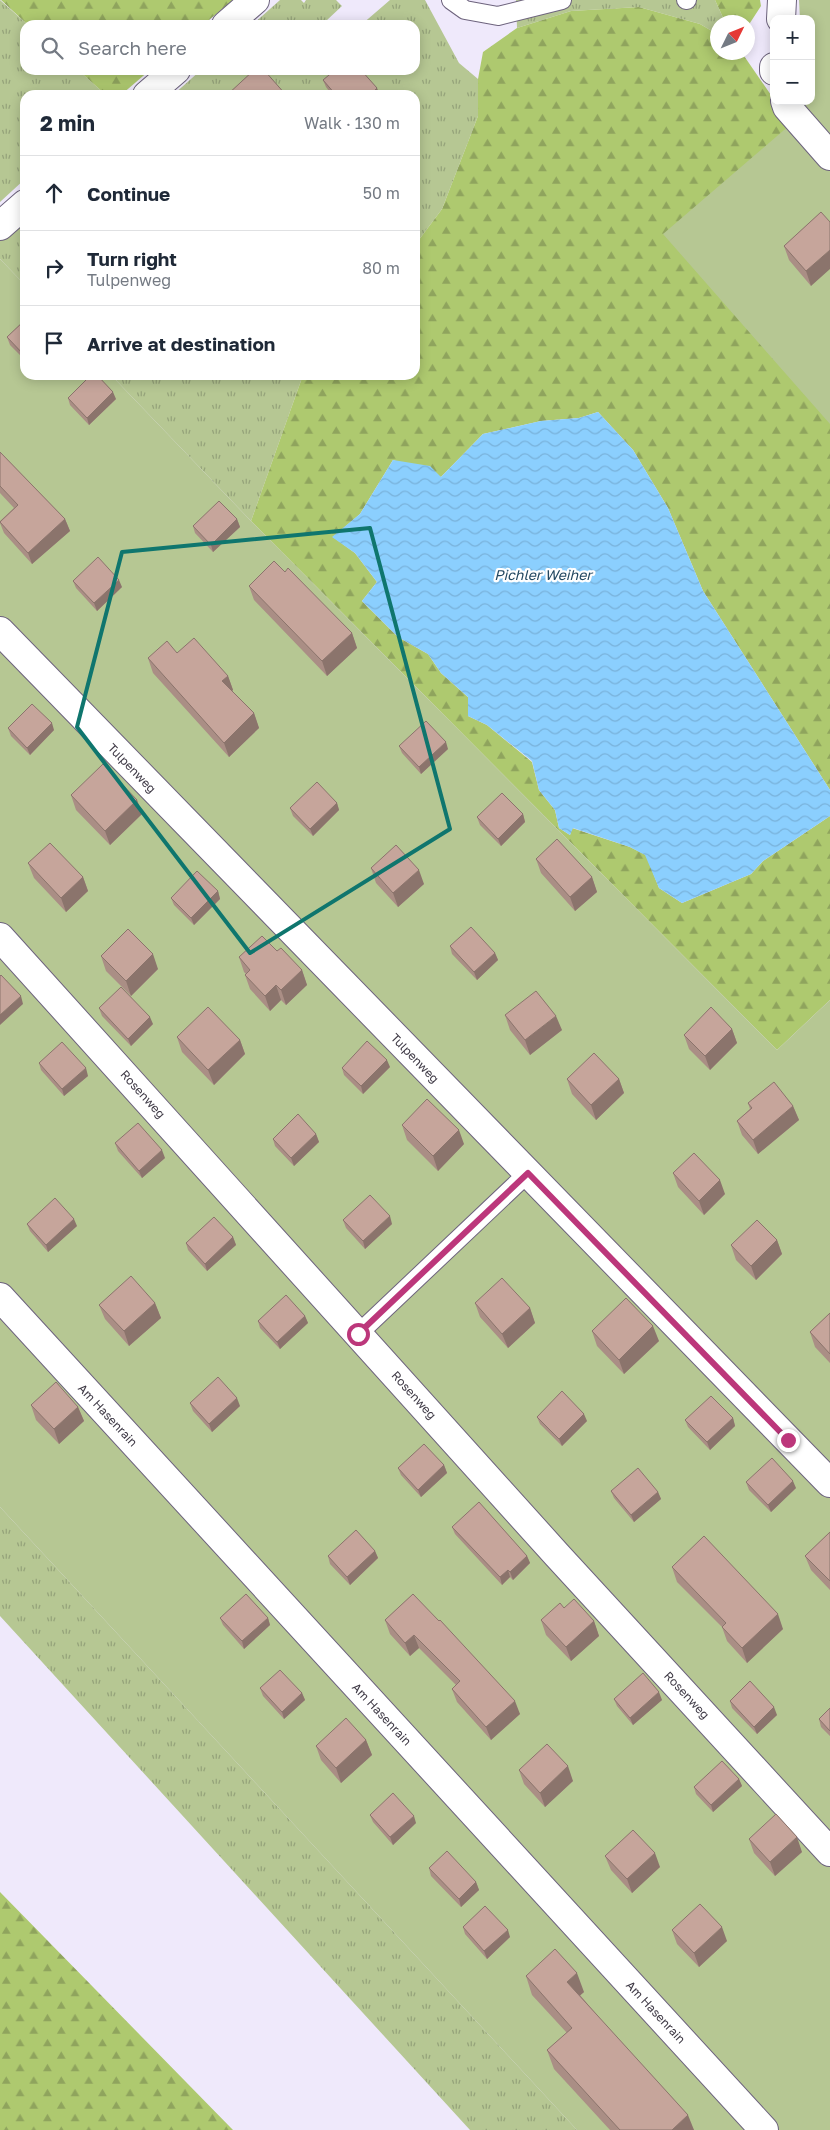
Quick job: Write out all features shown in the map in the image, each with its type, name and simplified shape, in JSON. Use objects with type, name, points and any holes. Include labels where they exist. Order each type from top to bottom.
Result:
[{"type":"street","points":[[232,20],[254,0]]},
{"type":"street","points":[[781,15],[782,0]]},
{"type":"street","points":[[153,90],[170,75]]},
{"type":"street","points":[[786,105],[830,156]]},
{"type":"street","points":[[0,226],[20,208]]},
{"type":"street","name":"Tulpenweg","points":[[0,631],[202,841],[830,1484]]},
{"type":"street","name":"Rosenweg","points":[[0,937],[556,1555],[830,1852]]},
{"type":"street","name":"Am Hasenrain","points":[[0,1298],[764,2130]]},
{"type":"lane","points":[[451,0],[466,10],[498,16],[562,0]]},
{"type":"lane","points":[[358,1334],[528,1173]]},
{"type":"highlighted area","points":[[370,528],[450,829],[250,953],[77,727],[122,552]]},
{"type":"green space","points":[[0,0],[22,20],[20,20],[20,75],[84,75],[100,90],[20,90],[20,184],[0,202]]},
{"type":"green space","points":[[1,0],[233,0],[209,20],[23,20]]},
{"type":"green space","points":[[280,0],[301,0],[304,3],[306,0],[336,0],[342,6],[327,20],[258,20]]},
{"type":"green space","points":[[390,0],[425,0],[459,63],[478,79],[478,116],[442,209],[420,238],[420,90],[179,90],[195,75],[420,75],[420,20],[367,20]]},
{"type":"green space","points":[[516,0],[715,0],[722,15],[710,15],[710,30],[700,24],[639,7],[571,11],[517,28]]},
{"type":"green space","points":[[715,0],[760,0],[761,6],[755,15],[722,15]]},
{"type":"green space","points":[[799,0],[830,0],[830,424],[663,234],[791,124],[795,105],[815,105],[815,15],[800,15]]},
{"type":"green space","points":[[639,7],[700,24],[710,30],[710,60],[747,60],[770,94],[770,105],[778,105],[791,124],[830,423],[830,790],[703,591],[668,508],[633,450],[598,412],[579,418],[541,421],[483,434],[441,477],[393,460],[360,514],[333,537],[355,553],[377,582],[362,601],[398,637],[428,654],[441,673],[469,698],[468,716],[487,725],[532,762],[539,790],[555,810],[559,828],[570,835],[572,828],[630,847],[646,855],[659,888],[682,903],[751,874],[763,861],[830,816],[830,1000],[777,1050],[251,521],[301,380],[420,380],[420,238],[442,209],[478,116],[478,79],[483,52],[517,28],[571,11]]},
{"type":"green space","points":[[84,75],[144,75],[127,90],[100,90]]},
{"type":"green space","points":[[20,223],[20,280],[0,259],[0,240]]},
{"type":"green space","points":[[0,259],[20,280],[20,380],[116,380],[251,521],[777,1050],[830,1000],[830,2130],[577,2130],[0,1507]]},
{"type":"green space","points":[[116,380],[301,380],[251,521]]},
{"type":"green space","points":[[0,1507],[577,2130],[470,2130],[0,1616]]},
{"type":"green space","points":[[0,1892],[233,2130],[0,2130]]},
{"type":"water","name":"Pichler Weiher","points":[[598,412],[633,450],[668,508],[703,591],[830,790],[830,816],[763,861],[751,874],[682,903],[659,888],[645,855],[630,847],[573,828],[570,835],[559,828],[555,810],[539,790],[532,761],[487,725],[468,716],[468,697],[441,673],[428,654],[398,637],[362,601],[377,582],[355,553],[332,537],[360,514],[393,460],[430,466],[441,477],[483,434],[541,421],[579,418]]},
{"type":"building","points":[[249,75],[268,75],[282,90],[232,90]]},
{"type":"building","points":[[329,75],[365,75],[377,88],[375,90],[332,90],[323,80]]},
{"type":"building","points":[[821,212],[830,222],[830,250],[806,271],[784,246]]},
{"type":"building","points":[[20,325],[20,351],[7,337]]},
{"type":"building","points":[[86,380],[102,380],[113,392],[87,418],[68,398]]},
{"type":"building","points":[[0,452],[65,519],[28,553],[0,522],[18,505],[0,486]]},
{"type":"building","points":[[219,501],[237,519],[211,545],[193,526]]},
{"type":"building","points":[[98,557],[119,580],[94,603],[73,581]]},
{"type":"building","points":[[274,561],[285,572],[288,568],[352,633],[322,661],[249,586]]},
{"type":"building","points":[[194,638],[228,676],[222,681],[254,713],[224,743],[148,658],[167,641],[177,653]]},
{"type":"building","points":[[32,704],[52,723],[27,748],[8,728]]},
{"type":"building","points":[[426,721],[446,742],[419,767],[399,746]]},
{"type":"building","points":[[103,764],[137,800],[105,831],[71,795]]},
{"type":"building","points":[[317,782],[337,803],[310,829],[290,808]]},
{"type":"building","points":[[502,793],[523,814],[498,839],[477,817]]},
{"type":"building","points":[[557,839],[592,877],[570,897],[536,859]]},
{"type":"building","points":[[50,843],[83,877],[61,898],[28,863]]},
{"type":"building","points":[[396,845],[419,870],[393,893],[371,868]]},
{"type":"building","points":[[197,871],[218,891],[191,918],[171,898]]},
{"type":"building","points":[[471,927],[495,953],[474,972],[450,946]]},
{"type":"building","points":[[128,929],[153,954],[126,981],[101,956]]},
{"type":"building","points":[[262,936],[277,951],[281,948],[302,970],[281,990],[276,985],[265,996],[245,975],[250,970],[239,957]]},
{"type":"building","points":[[0,976],[21,996],[0,1015]]},
{"type":"building","points":[[121,987],[150,1017],[128,1039],[99,1008]]},
{"type":"building","points":[[536,991],[556,1016],[525,1040],[505,1015]]},
{"type":"building","points":[[208,1007],[240,1040],[208,1070],[177,1037]]},
{"type":"building","points":[[711,1007],[732,1029],[705,1056],[684,1035]]},
{"type":"building","points":[[367,1041],[387,1060],[361,1086],[342,1068]]},
{"type":"building","points":[[62,1042],[86,1068],[62,1089],[39,1063]]},
{"type":"building","points":[[594,1053],[619,1079],[591,1105],[567,1079]]},
{"type":"building","points":[[774,1082],[793,1106],[753,1140],[737,1121],[752,1108],[748,1103]]},
{"type":"building","points":[[427,1099],[459,1130],[433,1156],[402,1125]]},
{"type":"building","points":[[298,1114],[316,1134],[291,1158],[273,1139]]},
{"type":"building","points":[[138,1123],[162,1150],[139,1171],[115,1143]]},
{"type":"building","points":[[694,1153],[720,1180],[699,1201],[673,1173]]},
{"type":"building","points":[[370,1195],[390,1216],[363,1241],[343,1220]]},
{"type":"building","points":[[55,1198],[74,1219],[46,1245],[27,1224]]},
{"type":"building","points":[[214,1217],[233,1237],[205,1264],[186,1243]]},
{"type":"building","points":[[757,1220],[777,1240],[751,1266],[731,1245]]},
{"type":"building","points":[[131,1276],[155,1303],[124,1331],[99,1305]]},
{"type":"building","points":[[502,1278],[530,1308],[502,1334],[475,1303]]},
{"type":"building","points":[[286,1295],[305,1316],[277,1342],[258,1321]]},
{"type":"building","points":[[626,1298],[653,1326],[619,1360],[592,1331]]},
{"type":"building","points":[[830,1313],[830,1354],[810,1332]]},
{"type":"building","points":[[218,1377],[237,1398],[209,1424],[190,1403]]},
{"type":"building","points":[[56,1382],[78,1407],[54,1429],[31,1405]]},
{"type":"building","points":[[562,1391],[584,1414],[559,1439],[537,1417]]},
{"type":"building","points":[[711,1396],[733,1418],[707,1442],[685,1420]]},
{"type":"building","points":[[424,1444],[444,1465],[418,1490],[398,1468]]},
{"type":"building","points":[[772,1458],[793,1481],[768,1505],[746,1482]]},
{"type":"building","points":[[638,1468],[658,1492],[631,1515],[611,1491]]},
{"type":"building","points":[[479,1502],[527,1556],[510,1572],[508,1570],[500,1577],[452,1527]]},
{"type":"building","points":[[356,1530],[375,1551],[347,1577],[328,1556]]},
{"type":"building","points":[[830,1532],[830,1581],[805,1556]]},
{"type":"building","points":[[704,1536],[778,1614],[742,1648],[722,1627],[726,1623],[672,1567]]},
{"type":"building","points":[[246,1594],[268,1618],[242,1641],[220,1618]]},
{"type":"building","points":[[413,1594],[440,1620],[515,1701],[486,1727],[452,1689],[460,1681],[414,1635],[405,1643],[385,1620]]},
{"type":"building","points":[[574,1599],[594,1621],[566,1647],[541,1620],[560,1603],[564,1608]]},
{"type":"building","points":[[280,1670],[302,1693],[282,1712],[260,1688]]},
{"type":"building","points":[[643,1673],[659,1692],[630,1718],[614,1699]]},
{"type":"building","points":[[750,1681],[774,1707],[754,1727],[730,1701]]},
{"type":"building","points":[[830,1708],[830,1731],[819,1719]]},
{"type":"building","points":[[346,1718],[366,1740],[336,1768],[316,1746]]},
{"type":"building","points":[[547,1744],[568,1766],[540,1793],[519,1770]]},
{"type":"building","points":[[722,1761],[739,1779],[711,1805],[694,1787]]},
{"type":"building","points":[[393,1793],[414,1816],[390,1837],[370,1815]]},
{"type":"building","points":[[776,1814],[797,1837],[770,1862],[749,1839]]},
{"type":"building","points":[[633,1830],[655,1853],[627,1879],[605,1856]]},
{"type":"building","points":[[447,1851],[476,1882],[459,1899],[429,1868]]},
{"type":"building","points":[[700,1904],[722,1927],[694,1953],[672,1930]]},
{"type":"building","points":[[485,1906],[508,1930],[484,1951],[463,1927]]},
{"type":"building","points":[[555,1949],[577,1973],[567,1982],[688,2115],[672,2130],[620,2130],[547,2050],[572,2028],[526,1976]]},
{"type":"route","points":[[358,1334],[528,1173],[648,1294],[788,1440]]}]
